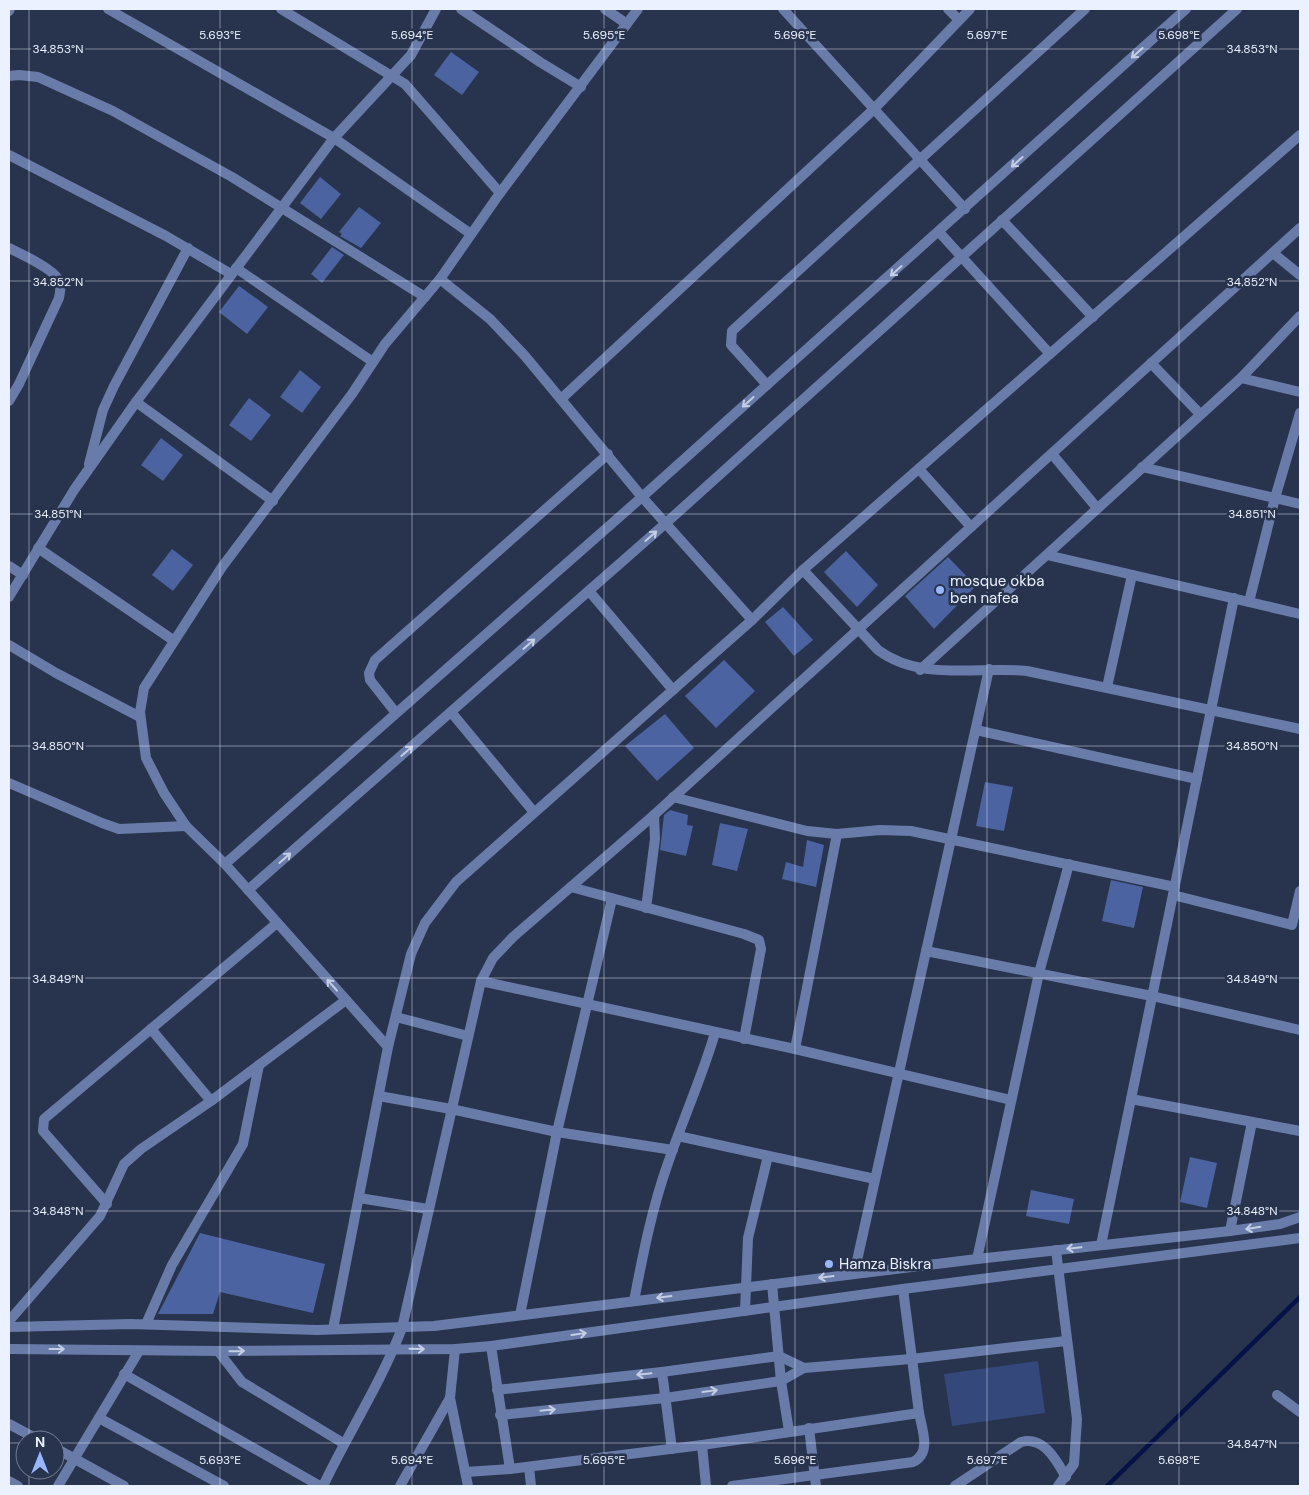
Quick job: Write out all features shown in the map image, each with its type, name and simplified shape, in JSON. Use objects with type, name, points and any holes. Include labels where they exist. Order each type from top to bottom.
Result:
[{"type":"street","points":[[108,9],[334,138],[471,234]]},
{"type":"street","points":[[9,597],[88,470],[136,402],[334,138],[411,55],[436,9]]},
{"type":"street","points":[[461,9],[507,41],[581,87]]},
{"type":"street","points":[[605,9],[627,24]]},
{"type":"street","points":[[388,1047],[248,890],[186,826],[164,793],[146,758],[140,717],[144,688],[173,640],[222,567],[273,502],[385,344],[440,279],[500,193],[638,9]]},
{"type":"street","points":[[783,9],[965,209]]},
{"type":"street","points":[[948,9],[959,20]]},
{"type":"street","points":[[561,399],[873,110],[970,9]]},
{"type":"street","points":[[767,386],[731,345],[732,331],[1085,9]]},
{"type":"street","points":[[224,864],[767,386],[1186,9]]},
{"type":"street","points":[[248,890],[666,523],[1237,9]]},
{"type":"street","points":[[285,10],[405,84],[429,109],[500,193]]},
{"type":"street","points":[[9,76],[38,77],[113,112],[232,177],[425,297]]},
{"type":"street","points":[[333,1329],[388,1047],[411,954],[425,923],[456,882],[533,811],[752,620],[803,570],[1300,137]]},
{"type":"street","points":[[9,156],[234,271],[373,362]]},
{"type":"street","points":[[1002,220],[1093,317]]},
{"type":"street","points":[[124,1374],[322,1486],[394,1348],[402,1328],[481,981],[487,968],[504,945],[654,815],[1300,228]]},
{"type":"street","points":[[939,232],[963,256],[1050,354]]},
{"type":"street","points":[[9,248],[52,272],[58,278],[60,285],[56,305],[19,384],[9,401]]},
{"type":"street","points":[[88,470],[103,410],[188,248]]},
{"type":"street","points":[[1273,253],[1300,275]]},
{"type":"street","points":[[440,279],[490,319],[608,454],[642,497],[752,620]]},
{"type":"street","points":[[920,670],[961,630],[1047,555],[1096,508],[1241,378],[1300,316]]},
{"type":"street","points":[[1151,363],[1200,414]]},
{"type":"street","points":[[1241,378],[1300,392]]},
{"type":"street","points":[[136,402],[273,502]]},
{"type":"street","points":[[1249,602],[1275,498],[1300,413]]},
{"type":"street","points":[[396,714],[370,680],[369,673],[375,660],[608,454]]},
{"type":"street","points":[[1052,454],[1096,508]]},
{"type":"street","points":[[1142,467],[1300,504]]},
{"type":"street","points":[[919,469],[971,527]]},
{"type":"street","points":[[38,548],[173,640]]},
{"type":"street","points":[[1047,555],[1300,614]]},
{"type":"street","points":[[9,566],[22,575]]},
{"type":"street","points":[[803,570],[858,630],[891,660],[920,670],[989,669],[1027,671],[1300,729]]},
{"type":"street","points":[[1107,687],[1132,575]]},
{"type":"street","points":[[589,591],[674,690]]},
{"type":"street","points":[[1101,1245],[1234,598]]},
{"type":"street","points":[[9,644],[56,673],[140,717]]},
{"type":"street","points":[[854,1274],[989,669]]},
{"type":"street","points":[[451,712],[533,811]]},
{"type":"street","points":[[976,730],[1197,779]]},
{"type":"street","points":[[9,783],[102,823],[119,828],[141,830],[186,826]]},
{"type":"street","points":[[673,797],[807,831],[836,834],[895,830],[1069,864],[1174,891],[1296,926],[1300,891]]},
{"type":"street","points":[[646,908],[656,839],[654,815]]},
{"type":"street","points":[[795,1049],[836,834]]},
{"type":"street","points":[[977,1259],[1039,973],[1069,864]]},
{"type":"street","points":[[571,887],[744,934],[758,940],[761,949],[744,1039]]},
{"type":"street","points":[[520,1315],[557,1132],[612,899]]},
{"type":"street","points":[[107,1204],[43,1131],[42,1124],[48,1114],[277,923]]},
{"type":"street","points":[[926,951],[1152,996],[1300,1030]]},
{"type":"street","points":[[481,981],[795,1049],[1012,1100]]},
{"type":"street","points":[[9,1321],[87,1231],[107,1204],[124,1164],[141,1149],[211,1101],[346,1000]]},
{"type":"street","points":[[396,1017],[468,1036]]},
{"type":"street","points":[[151,1029],[211,1101]]},
{"type":"street","points":[[634,1301],[648,1227],[678,1136],[705,1068],[715,1033]]},
{"type":"street","points":[[146,1324],[172,1265],[243,1144],[259,1065]]},
{"type":"street","points":[[379,1096],[451,1109],[557,1132],[673,1150]]},
{"type":"street","points":[[1131,1099],[1300,1131]]},
{"type":"street","points":[[1230,1231],[1252,1122]]},
{"type":"street","points":[[678,1136],[875,1179]]},
{"type":"street","points":[[745,1311],[744,1287],[748,1238],[768,1156]]},
{"type":"street","points":[[359,1198],[428,1209]]},
{"type":"street","points":[[9,1327],[146,1324],[333,1329],[402,1328],[977,1259],[1230,1231],[1280,1224],[1300,1218]]},
{"type":"street","points":[[9,1349],[218,1351],[394,1348],[455,1349],[491,1346],[1058,1268],[1300,1238]]},
{"type":"street","points":[[1056,1250],[1077,1434],[1074,1464],[1058,1486]]},
{"type":"street","points":[[772,1284],[781,1380],[789,1431]]},
{"type":"street","points":[[732,1486],[754,1485],[814,1474],[916,1461],[924,1448],[903,1289]]},
{"type":"street","points":[[500,1415],[665,1398],[781,1380],[804,1368],[912,1359],[1066,1341]]},
{"type":"street","points":[[491,1346],[500,1415],[510,1469]]},
{"type":"street","points":[[455,1349],[450,1398],[468,1486]]},
{"type":"street","points":[[58,1486],[73,1458],[139,1351]]},
{"type":"street","points":[[218,1351],[242,1382],[344,1443]]},
{"type":"street","points":[[497,1390],[662,1372],[779,1356],[804,1368]]},
{"type":"street","points":[[662,1372],[672,1449]]},
{"type":"street","points":[[1277,1395],[1300,1412]]},
{"type":"street","points":[[400,1486],[450,1398]]},
{"type":"street","points":[[466,1472],[529,1467],[672,1449],[919,1413]]},
{"type":"street","points":[[99,1418],[224,1486]]},
{"type":"street","points":[[9,1424],[21,1430]]},
{"type":"street","points":[[809,1428],[816,1486]]},
{"type":"street","points":[[955,1486],[1021,1442],[1031,1440],[1038,1442],[1046,1448],[1066,1477]]},
{"type":"street","points":[[702,1445],[706,1486]]},
{"type":"street","points":[[65,1454],[124,1486]]},
{"type":"street","points":[[529,1467],[531,1486]]},
{"type":"street","points":[[9,1481],[18,1486]]},
{"type":"shaded area","points":[[1038,1361],[1045,1413],[952,1426],[944,1374]]},
{"type":"building","points":[[451,52],[479,72],[462,95],[434,75]]},
{"type":"building","points":[[320,177],[341,194],[321,219],[300,203]]},
{"type":"building","points":[[359,207],[381,223],[361,248],[340,236],[342,234],[339,232]]},
{"type":"building","points":[[332,247],[344,255],[322,283],[311,274]]},
{"type":"building","points":[[239,286],[268,307],[247,334],[219,312]]},
{"type":"building","points":[[300,370],[321,387],[302,413],[280,397]]},
{"type":"building","points":[[249,398],[271,415],[251,441],[229,425]]},
{"type":"building","points":[[161,438],[183,455],[163,481],[141,465]]},
{"type":"building","points":[[172,549],[193,565],[173,591],[152,575]]},
{"type":"building","points":[[846,551],[878,585],[857,607],[824,572]]},
{"type":"building","name":"mosque okba ben nafea","points":[[948,557],[976,586],[934,629],[905,596]]},
{"type":"building","points":[[783,607],[813,640],[794,656],[765,622]]},
{"type":"building","points":[[724,660],[755,691],[716,728],[685,696]]},
{"type":"building","points":[[665,714],[694,748],[657,781],[625,746]]},
{"type":"building","points":[[985,782],[1013,787],[1004,831],[976,826]]},
{"type":"building","points":[[670,810],[688,815],[687,825],[693,826],[686,856],[660,850],[664,815]]},
{"type":"building","points":[[720,823],[748,829],[737,871],[712,865]]},
{"type":"building","points":[[807,840],[824,845],[816,887],[782,879],[786,862],[803,867]]},
{"type":"building","points":[[1111,880],[1143,887],[1134,928],[1102,921]]},
{"type":"building","points":[[1190,1157],[1217,1163],[1207,1208],[1180,1202]]},
{"type":"building","points":[[1031,1190],[1074,1199],[1069,1224],[1026,1216]]},
{"type":"building","points":[[200,1233],[325,1264],[313,1313],[220,1292],[213,1314],[158,1314]]},
{"type":"waterway","points":[[1107,1486],[1300,1297]]},
{"type":"place","name":"mosque okba ben nafea","points":[[940,590]]},
{"type":"place","name":"Hamza Biskra","points":[[829,1264]]}]
